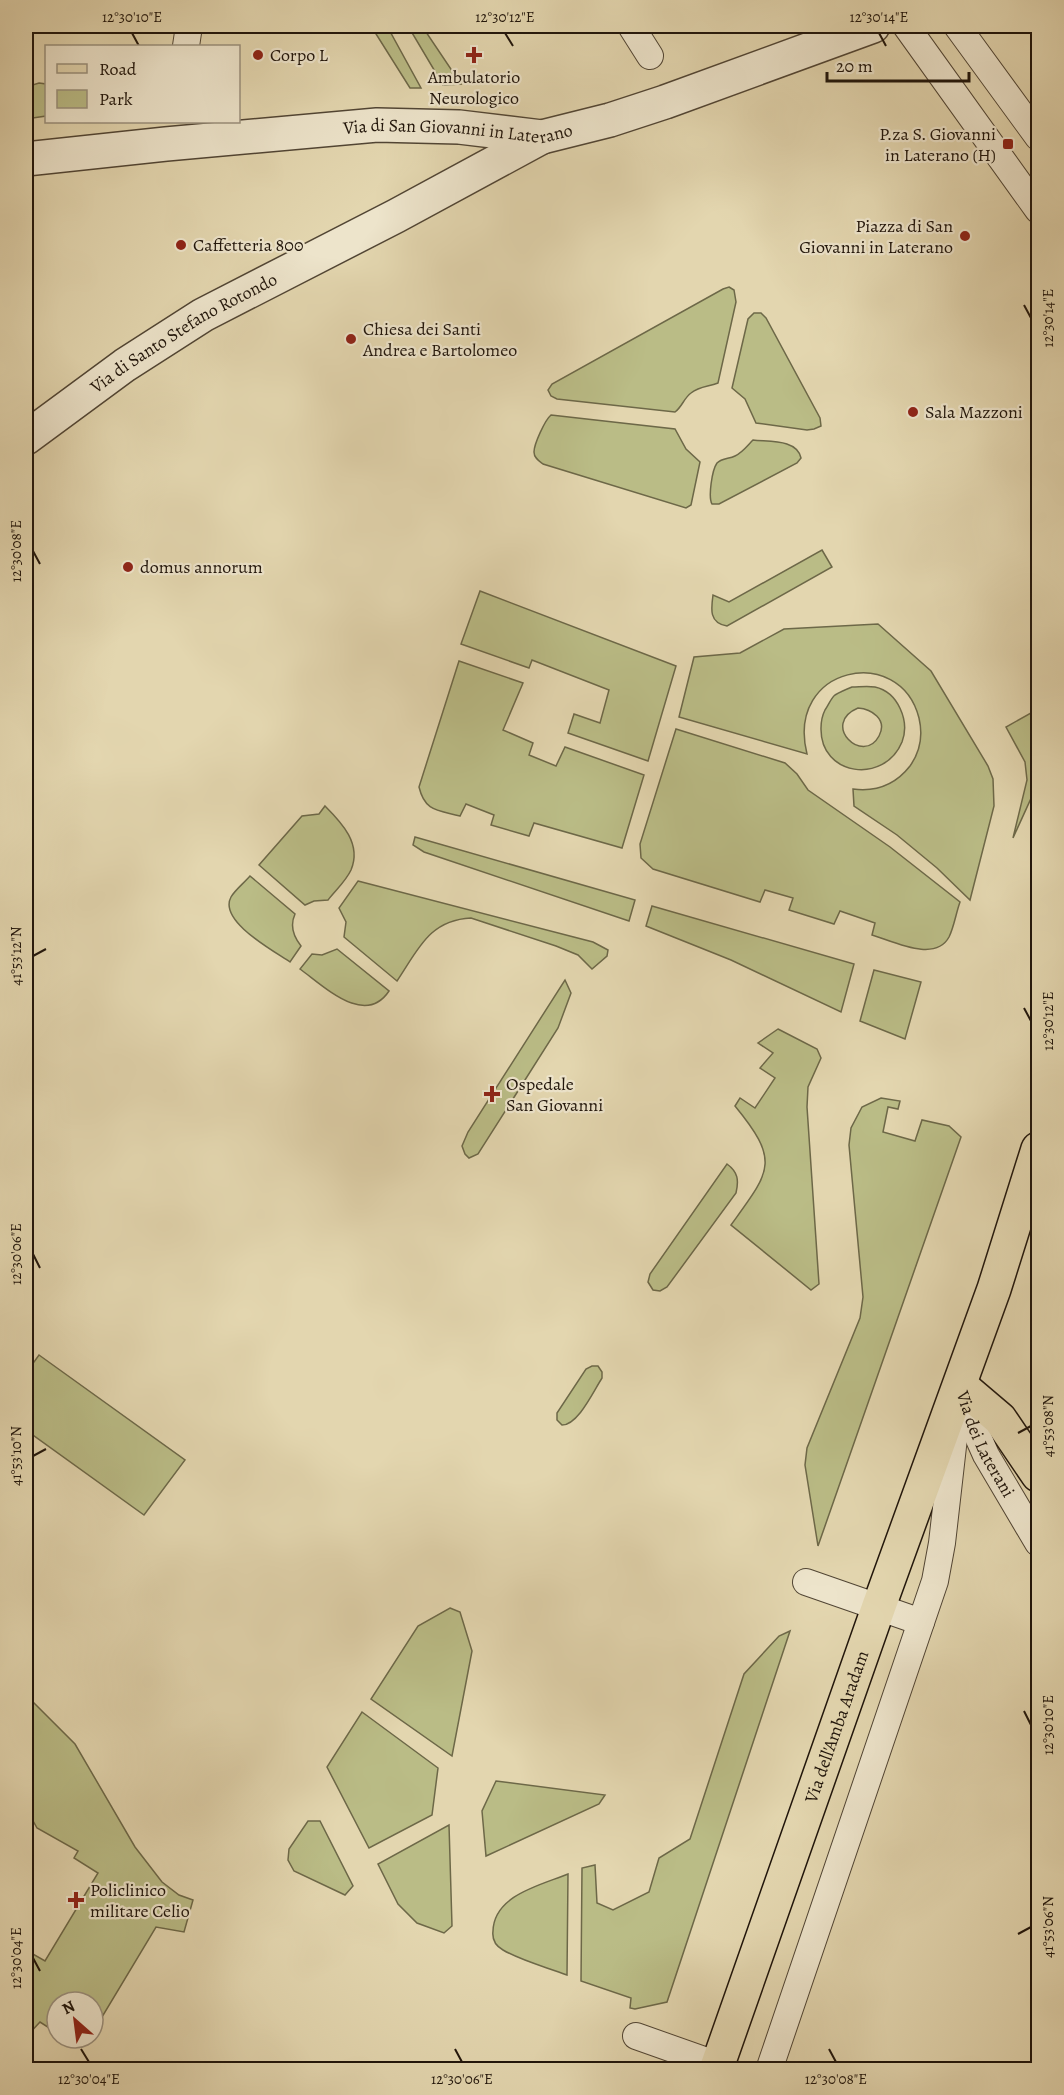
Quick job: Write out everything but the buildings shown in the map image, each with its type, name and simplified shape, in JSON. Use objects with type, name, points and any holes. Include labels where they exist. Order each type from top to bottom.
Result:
[{"type":"main road","name":"Via dell'Amba Aradam","points":[[717,2067],[879,1606],[994,1289],[1038,1149]]},
{"type":"main road","name":"Via dei Laterani","points":[[960,1385],[1000,1419],[1038,1475]]},
{"type":"street","name":"Via di San Giovanni in Laterano","points":[[26,159],[377,125],[451,127],[542,137],[610,120],[665,102],[873,26]]},
{"type":"street","name":"Via di Santo Stefano Rotondo","points":[[26,438],[125,364],[203,315],[396,216],[542,137]]},
{"type":"lane","points":[[186,45],[189,26]]},
{"type":"lane","points":[[631,26],[650,56]]},
{"type":"lane","points":[[906,26],[1038,210]]},
{"type":"lane","points":[[957,26],[1038,137]]},
{"type":"lane","name":"Via dei Laterani","points":[[960,1385],[974,1428],[986,1455],[1038,1544]]},
{"type":"lane","name":"Via dell'Amba Aradam","points":[[770,2070],[935,1581],[942,1543],[960,1385]]},
{"type":"lane","points":[[806,1582],[921,1622]]},
{"type":"lane","points":[[636,2036],[717,2067]]},
{"type":"green space","points":[[371,26],[387,26],[421,88],[410,88]]},
{"type":"green space","points":[[408,26],[422,26],[461,84],[443,85]]},
{"type":"green space","points":[[39,83],[45,84],[45,116],[26,119],[26,87]]},
{"type":"green space","points":[[729,287],[734,290],[736,302],[718,383],[694,391],[675,412],[557,399],[551,396],[548,390],[552,384]]},
{"type":"green space","points":[[754,313],[761,313],[766,318],[820,418],[821,426],[807,430],[756,423],[745,399],[732,388],[748,319]]},
{"type":"green space","points":[[551,415],[675,429],[686,449],[700,462],[691,505],[686,508],[543,464],[535,456],[534,448]]},
{"type":"green space","points":[[753,440],[788,444],[794,447],[801,458],[797,463],[719,504],[712,504],[711,484],[717,463],[738,455]]},
{"type":"green space","points":[[822,550],[832,567],[727,626],[714,619],[713,595],[729,602]]},
{"type":"green space","points":[[480,591],[676,666],[648,761],[568,733],[574,714],[600,723],[609,690],[532,660],[529,668],[461,644]]},
{"type":"green space","points":[[878,624],[931,671],[988,766],[993,779],[994,806],[970,900],[937,868],[897,835],[854,806],[853,789],[877,788],[892,782],[910,766],[918,749],[921,737],[919,718],[908,694],[890,680],[869,673],[848,675],[828,684],[813,701],[805,724],[807,754],[679,717],[694,657],[740,653],[784,629]]},
{"type":"green space","points":[[459,661],[523,683],[503,730],[533,743],[529,755],[556,766],[565,747],[644,775],[622,848],[534,823],[529,836],[491,825],[494,815],[466,804],[460,816],[429,806],[419,787]]},
{"type":"green space","points":[[852,687],[875,687],[883,690],[896,701],[900,708],[904,725],[902,742],[893,756],[882,765],[868,769],[854,769],[841,765],[823,744],[821,720],[824,712],[834,696]],"holes":[[[858,708],[877,716],[881,725],[879,736],[872,744],[864,747],[855,745],[848,739],[843,723],[847,715]]]},
{"type":"green space","points":[[1038,709],[1038,783],[1013,838],[1027,780],[1025,762],[1006,727]]},
{"type":"green space","points":[[676,729],[785,763],[797,774],[808,790],[890,847],[960,902],[949,937],[943,945],[924,949],[913,948],[872,935],[875,923],[840,911],[834,924],[789,910],[793,898],[765,890],[760,902],[653,869],[641,858],[640,844]]},
{"type":"green space","points":[[325,806],[344,827],[352,843],[354,860],[346,878],[328,900],[314,901],[305,905],[259,865],[302,816],[319,814]]},
{"type":"green space","points":[[415,837],[635,900],[629,921],[424,852],[413,845]]},
{"type":"green space","points":[[250,876],[295,914],[293,930],[301,946],[290,962],[261,943],[232,916],[229,906],[231,897]]},
{"type":"green space","points":[[358,881],[593,942],[608,950],[607,956],[592,969],[578,955],[471,918],[445,924],[435,931],[419,948],[397,981],[344,937],[346,922],[339,908]]},
{"type":"green space","points":[[652,906],[854,964],[841,1012],[731,960],[646,926]]},
{"type":"green space","points":[[337,949],[389,991],[379,1001],[368,1005],[357,1005],[333,993],[300,969],[312,954],[322,955]]},
{"type":"green space","points":[[874,970],[921,982],[905,1039],[860,1021]]},
{"type":"green space","points":[[565,980],[571,993],[558,1028],[478,1154],[469,1158],[462,1146],[468,1132]]},
{"type":"green space","points":[[778,1029],[817,1049],[821,1058],[808,1087],[807,1107],[819,1284],[811,1290],[731,1225],[755,1192],[765,1166],[764,1154],[759,1141],[735,1106],[740,1098],[755,1108],[775,1078],[760,1068],[773,1053],[758,1043]]},
{"type":"green space","points":[[881,1098],[900,1101],[898,1109],[888,1107],[883,1132],[915,1141],[922,1120],[949,1126],[961,1137],[818,1546],[805,1465],[807,1448],[860,1318],[863,1297],[849,1145],[851,1128],[862,1107]]},
{"type":"green space","points":[[727,1164],[737,1177],[736,1193],[667,1287],[660,1291],[653,1290],[648,1282],[650,1274]]},
{"type":"green space","points":[[39,1355],[185,1460],[144,1515],[26,1430],[26,1373]]},
{"type":"green space","points":[[598,1366],[602,1372],[602,1378],[574,1420],[562,1425],[557,1420],[557,1413],[586,1369]]},
{"type":"green space","points":[[450,1608],[460,1612],[472,1651],[452,1756],[371,1699],[418,1626]]},
{"type":"green space","points":[[790,1631],[667,2002],[630,2008],[631,1998],[581,1981],[582,1868],[595,1865],[597,1903],[613,1910],[649,1892],[659,1858],[690,1839],[744,1674],[779,1636]]},
{"type":"green space","points":[[26,1695],[75,1744],[135,1847],[162,1882],[179,1895],[193,1900],[184,1932],[156,1927],[105,2012],[105,1990],[45,1990],[45,2025],[40,2022],[26,2037],[26,1950],[45,1961],[98,1873],[74,1858],[78,1851],[37,1828],[26,1808]]},
{"type":"green space","points":[[362,1712],[438,1768],[432,1815],[369,1848],[327,1767]]},
{"type":"green space","points":[[496,1781],[605,1795],[599,1804],[486,1856],[482,1811]]},
{"type":"green space","points":[[308,1821],[320,1821],[353,1886],[345,1895],[294,1871],[288,1860],[289,1849]]},
{"type":"green space","points":[[449,1825],[452,1926],[444,1933],[417,1923],[398,1904],[378,1864]]},
{"type":"green space","points":[[568,1874],[567,1975],[510,1954],[498,1946],[493,1934],[495,1919],[501,1908],[510,1900],[533,1887]]},
{"type":"place","name":"Corpo L","points":[[258,55]]},
{"type":"place","name":"Ambulatorio Neurologico","points":[[474,55]]},
{"type":"place","name":"P.za S. Giovanni in Laterano (H)","points":[[1008,144]]},
{"type":"place","name":"Piazza di San Giovanni in Laterano","points":[[965,236]]},
{"type":"place","name":"Caffetteria 800","points":[[181,245]]},
{"type":"place","name":"Chiesa dei Santi Andrea e Bartolomeo","points":[[351,339]]},
{"type":"place","name":"Sala Mazzoni","points":[[913,412]]},
{"type":"place","name":"domus annorum","points":[[128,567]]},
{"type":"place","name":"Ospedale San Giovanni","points":[[492,1094]]},
{"type":"place","name":"Policlinico militare Celio","points":[[76,1900]]}]
